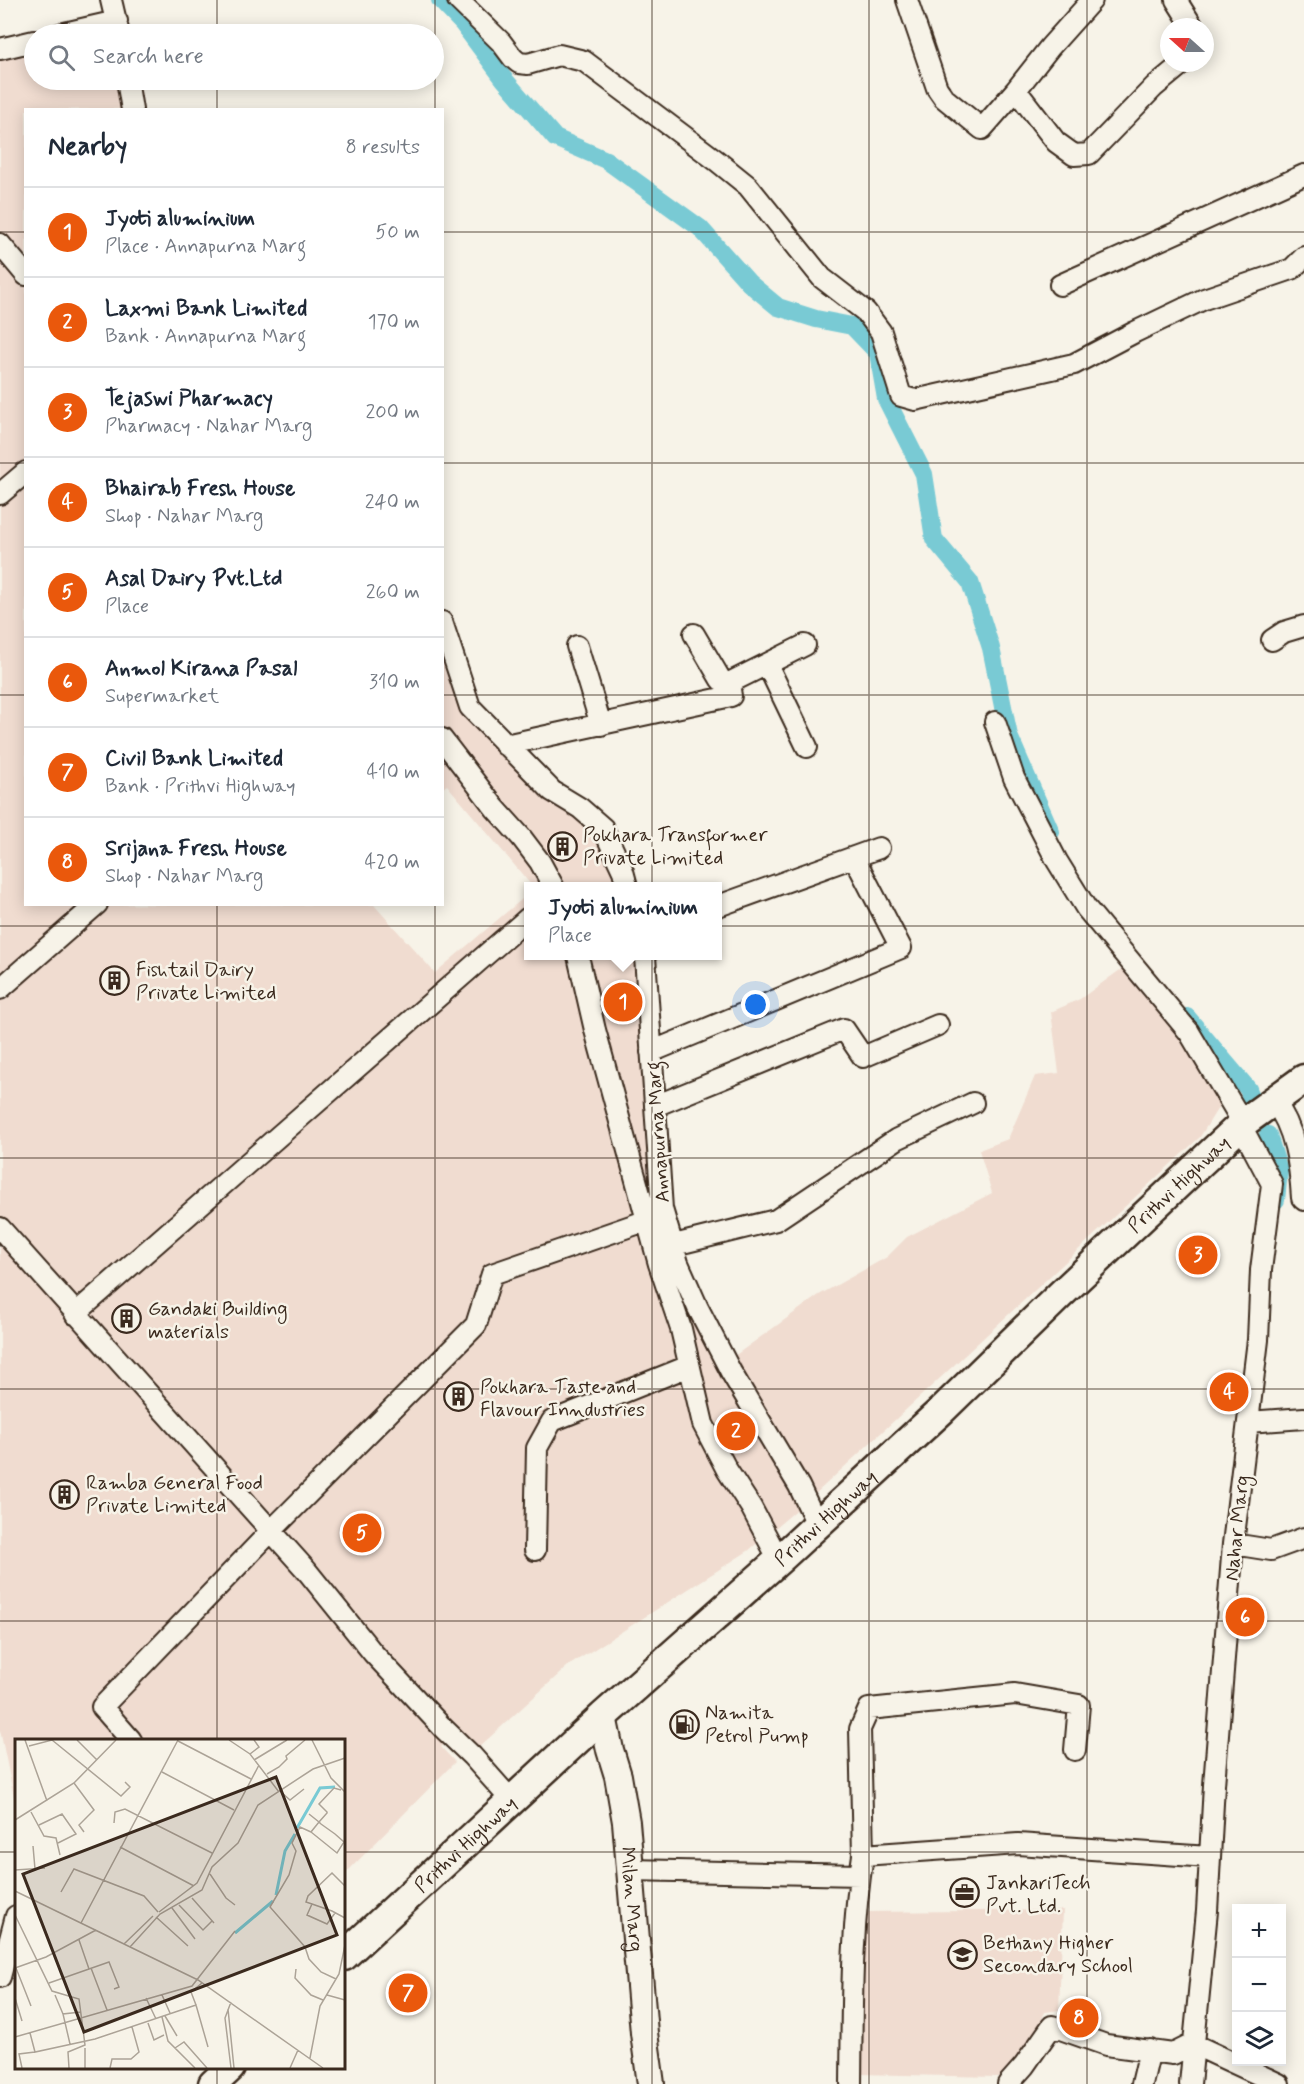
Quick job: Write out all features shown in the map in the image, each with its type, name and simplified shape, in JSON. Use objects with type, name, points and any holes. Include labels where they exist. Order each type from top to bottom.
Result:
[{"type":"highway","name":"Prithvi Highway","points":[[345,1955],[603,1716],[779,1560],[942,1410],[1243,1123],[1304,1079]]},
{"type":"highway","points":[[213,2084],[229,2069]]},
{"type":"main road","name":"Milan Marg","points":[[603,1716],[609,1750],[618,1776],[626,1822],[644,2033],[651,2084]]},
{"type":"street","points":[[458,0],[519,63],[528,64],[560,55],[584,61],[741,179],[822,278],[866,312],[881,332],[901,396],[915,400],[1074,364],[1204,299],[1292,269],[1304,257]]},
{"type":"street","points":[[907,0],[930,72],[944,98],[982,129],[1092,0]]},
{"type":"street","points":[[1176,0],[1187,18]]},
{"type":"street","points":[[86,24],[117,12]]},
{"type":"street","points":[[0,49],[24,43]]},
{"type":"street","points":[[1016,90],[1056,142],[1074,155],[1089,154],[1154,87],[1172,72]]},
{"type":"street","points":[[129,90],[132,108]]},
{"type":"street","points":[[1060,285],[1304,175]]},
{"type":"street","points":[[0,244],[24,273]]},
{"type":"street","points":[[0,494],[24,474]]},
{"type":"street","points":[[1272,640],[1284,632],[1304,626]]},
{"type":"street","points":[[444,628],[470,707],[552,791],[580,808],[603,828],[626,882]]},
{"type":"street","points":[[694,634],[721,680],[729,683],[805,645]]},
{"type":"street","points":[[577,646],[601,725]]},
{"type":"street","points":[[767,664],[807,747]]},
{"type":"street","points":[[505,745],[731,696],[729,683]]},
{"type":"street","points":[[995,722],[1014,778],[1057,861],[1086,908],[1189,1032],[1243,1123],[1246,1135],[1272,1184],[1296,1157]]},
{"type":"street","points":[[444,742],[495,808],[521,837],[540,862],[551,882]]},
{"type":"street","points":[[722,904],[879,848]]},
{"type":"street","points":[[651,1052],[901,948],[854,857]]},
{"type":"street","points":[[0,988],[95,906]]},
{"type":"street","points":[[75,1314],[524,921]]},
{"type":"street","points":[[579,960],[595,1030],[681,1329],[703,1424],[779,1560]]},
{"type":"street","name":"Annapurna Marg","points":[[645,960],[662,1209],[688,1288],[731,1372],[799,1486],[817,1524]]},
{"type":"street","points":[[655,1107],[844,1029],[863,1057],[938,1025]]},
{"type":"street","points":[[1274,1101],[1282,1111],[1288,1126],[1300,1171],[1304,1200]]},
{"type":"street","points":[[674,1245],[776,1220],[897,1139],[973,1103]]},
{"type":"street","name":"Nahar Marg","points":[[1190,2084],[1198,2046],[1209,1857],[1233,1544],[1258,1340],[1261,1270],[1272,1184]]},
{"type":"street","points":[[130,1739],[102,1707],[271,1531],[476,1325],[492,1274],[648,1220]]},
{"type":"street","points":[[0,1228],[307,1571],[373,1653],[512,1801]]},
{"type":"street","points":[[535,1550],[537,1448],[552,1421],[688,1366]]},
{"type":"street","points":[[1248,1422],[1304,1418]]},
{"type":"street","points":[[1233,1544],[1271,1550],[1304,1538]]},
{"type":"street","points":[[851,2084],[854,1959],[863,1855],[860,1728],[869,1709],[1015,1694],[1079,1705],[1075,1750]]},
{"type":"street","points":[[863,1855],[1018,1844],[1209,1857]]},
{"type":"street","points":[[629,1870],[860,1875]]},
{"type":"street","points":[[0,1977],[15,1920]]},
{"type":"street","points":[[1008,2084],[1024,2066],[1052,2026],[1106,2045],[1173,2054],[1198,2046],[1279,2084]]},
{"type":"street","points":[[1142,2084],[1150,2050]]},
{"type":"shaded area","points":[[24,51],[24,90],[119,90],[123,108],[24,108],[24,906],[375,906],[435,973],[524,897],[524,960],[635,960],[673,1261],[800,1507],[748,1551],[568,1666],[478,1748],[463,1732],[441,1747],[455,1762],[347,1872],[345,1869],[345,1739],[15,1739],[15,1802],[0,1730],[0,57]]},
{"type":"shaded area","points":[[444,644],[463,710],[601,831],[621,882],[529,882],[447,785],[444,787]]},
{"type":"shaded area","points":[[1127,965],[1224,1098],[1200,1137],[813,1496],[733,1357],[819,1295],[887,1257],[907,1237],[992,1193],[979,1150],[1008,1139],[1035,1076],[1059,1073],[1051,1012],[1080,999]]},
{"type":"shaded area","name":"Bethany Higher Secondary School","points":[[1063,1910],[1059,2010],[1045,2012],[1027,2052],[1014,2070],[997,2077],[857,2074],[864,1912]]},
{"type":"waterway","points":[[440,0],[463,24],[504,79],[555,138],[606,160],[700,228],[749,283],[778,307],[816,319],[852,326],[878,353],[886,399],[924,474],[934,539],[970,582],[991,648],[1009,736],[1051,832]]},
{"type":"waterway","points":[[1187,1017],[1248,1089],[1251,1097]]},
{"type":"waterway","points":[[1268,1135],[1279,1171],[1276,1200]]},
{"type":"place","name":"Pokhara Transformer Private Limited","points":[[562,846]]},
{"type":"place","name":"Fishtail Dairy Private Limited","points":[[115,980]]},
{"type":"place","name":"Jyoti aluminium","points":[[623,1002]]},
{"type":"place","name":"Tejaswi Pharmacy","points":[[1198,1255]]},
{"type":"place","name":"Gandaki Building materials","points":[[127,1319]]},
{"type":"place","name":"Bhairab Fresh House","points":[[1229,1392]]},
{"type":"place","name":"Pokhara Taste and Flavour Inndustries","points":[[459,1397]]},
{"type":"place","name":"Laxmi Bank Limited","points":[[736,1431]]},
{"type":"place","name":"Ramba General Food Private Limited","points":[[65,1494]]},
{"type":"place","name":"Asal Dairy Pvt.Ltd","points":[[362,1533]]},
{"type":"place","name":"Anmol Kirana Pasal","points":[[1245,1617]]},
{"type":"place","name":"Namita Petrol Pump","points":[[684,1724]]},
{"type":"place","name":"JankariTech Pvt. Ltd.","points":[[965,1893]]},
{"type":"place","name":"Bethany Higher Secondary School","points":[[962,1954]]},
{"type":"place","name":"Civil Bank Limited","points":[[408,1993]]},
{"type":"place","name":"Srijana Fresh House","points":[[1079,2018]]}]
